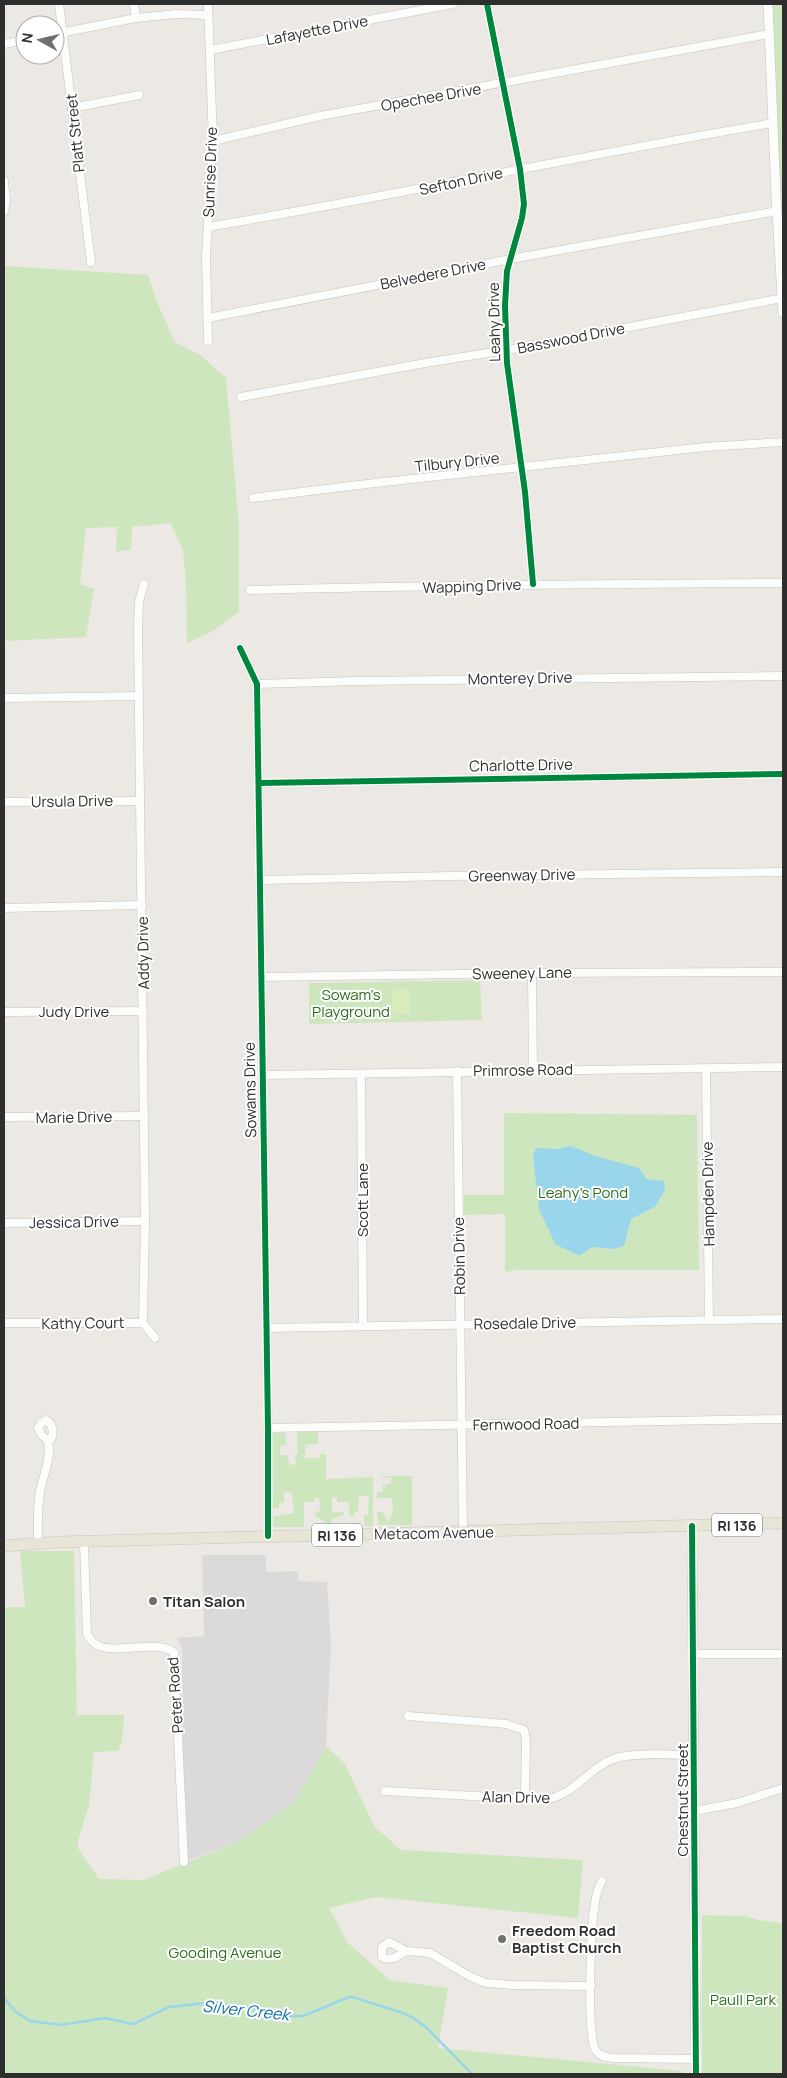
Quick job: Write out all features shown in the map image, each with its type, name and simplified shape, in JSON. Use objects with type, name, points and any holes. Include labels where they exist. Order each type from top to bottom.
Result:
[{"type":"main road","name":"Metacom Avenue","points":[[4,1545],[268,1536],[783,1524]]},
{"type":"street","points":[[134,4],[136,18]]},
{"type":"street","name":"Sunrise Drive","points":[[208,4],[212,141],[206,256],[208,341]]},
{"type":"street","name":"Lafayette Drive","points":[[210,50],[453,4]]},
{"type":"street","name":"Leahy Drive","points":[[486,4],[520,169],[524,204],[505,279],[507,350],[533,584]]},
{"type":"street","points":[[768,4],[783,312]]},
{"type":"street","points":[[65,33],[136,18],[176,14],[208,15]]},
{"type":"street","name":"Opechee Drive","points":[[212,141],[320,116],[769,34]]},
{"type":"street","name":"Platt Street","points":[[64,65],[72,108],[91,262]]},
{"type":"street","points":[[72,108],[139,95]]},
{"type":"street","name":"Sefton Drive","points":[[208,227],[290,214],[520,169],[773,123]]},
{"type":"street","points":[[4,181],[6,200],[4,211]]},
{"type":"street","name":"Belvedere Drive","points":[[208,318],[511,259],[777,211]]},
{"type":"street","name":"Basswood Drive","points":[[241,398],[782,298]]},
{"type":"street","name":"Tilbury Drive","points":[[253,498],[375,482],[696,448],[783,442]]},
{"type":"street","name":"Addy Drive","points":[[142,1323],[145,1221],[138,602],[144,584]]},
{"type":"street","name":"Wapping Drive","points":[[250,590],[474,587],[533,584],[783,584]]},
{"type":"street","name":"Sowams Drive","points":[[240,648],[258,684],[268,1536]]},
{"type":"street","name":"Monterey Drive","points":[[258,684],[366,680],[783,676]]},
{"type":"street","points":[[4,698],[139,696]]},
{"type":"street","name":"Charlotte Drive","points":[[259,783],[783,774]]},
{"type":"street","name":"Ursula Drive","points":[[4,802],[140,801]]},
{"type":"street","name":"Greenway Drive","points":[[260,880],[783,872]]},
{"type":"street","points":[[4,908],[142,905]]},
{"type":"street","name":"Sweeney Lane","points":[[262,977],[783,972]]},
{"type":"street","points":[[532,973],[533,1070]]},
{"type":"street","name":"Judy Drive","points":[[4,1012],[143,1011]]},
{"type":"street","name":"Primrose Road","points":[[263,1075],[783,1067]]},
{"type":"street","name":"Hampden Drive","points":[[706,1068],[709,1320]]},
{"type":"street","name":"Robin Drive","points":[[457,1071],[460,1426],[463,1532]]},
{"type":"street","name":"Scott Lane","points":[[361,1074],[363,1326]]},
{"type":"street","name":"Marie Drive","points":[[4,1118],[144,1116]]},
{"type":"street","name":"Jessica Drive","points":[[4,1222],[145,1221]]},
{"type":"street","name":"Rosedale Drive","points":[[267,1328],[783,1319]]},
{"type":"street","name":"Kathy Court","points":[[4,1323],[142,1323],[155,1338]]},
{"type":"street","name":"Fernwood Road","points":[[268,1428],[783,1419]]},
{"type":"street","points":[[38,1544],[38,1512],[50,1449],[48,1441]]},
{"type":"street","name":"Chestnut Street","points":[[692,1526],[696,2074]]},
{"type":"street","name":"Peter Road","points":[[84,1542],[87,1634],[91,1640],[97,1645],[106,1647],[155,1647],[174,1652],[184,1862]]},
{"type":"street","points":[[693,1654],[783,1654]]},
{"type":"street","points":[[408,1716],[506,1724],[524,1730],[526,1740],[525,1799]]},
{"type":"street","name":"Alan Drive","points":[[386,1791],[543,1800],[558,1797],[580,1783],[601,1766],[617,1758],[694,1755]]},
{"type":"street","points":[[694,1811],[737,1803],[783,1788]]},
{"type":"street","points":[[602,1881],[594,1911],[591,2036],[595,2049],[600,2055],[613,2058],[696,2058]]},
{"type":"street","points":[[406,1951],[430,1954],[471,1977],[486,1983],[512,1986],[591,1986]]},
{"type":"shaded area","points":[[202,1555],[266,1555],[266,1572],[298,1571],[298,1581],[327,1582],[331,1643],[326,1746],[295,1801],[239,1841],[184,1862],[182,1649],[177,1638],[204,1636]]},
{"type":"green space","points":[[771,4],[783,4],[783,278]]},
{"type":"green space","points":[[4,266],[148,275],[157,302],[175,342],[200,355],[226,378],[239,526],[239,612],[211,632],[187,643],[186,584],[183,549],[170,523],[132,527],[131,549],[116,552],[117,527],[86,528],[80,584],[94,589],[86,637],[4,641]]},
{"type":"green space","name":"Sowam's Playground","points":[[480,980],[482,1020],[309,1024],[309,983]]},
{"type":"green space","points":[[409,988],[410,1014],[392,1015],[392,989]]},
{"type":"green space","name":"Leahy's Pond","points":[[504,1113],[697,1115],[699,1270],[517,1270],[505,1272],[505,1214],[464,1215],[464,1195],[504,1195]]},
{"type":"green space","points":[[306,1431],[318,1432],[318,1443],[305,1445],[305,1458],[319,1458],[320,1454],[326,1454],[326,1479],[373,1477],[373,1526],[364,1526],[364,1515],[368,1515],[369,1496],[359,1496],[358,1511],[354,1512],[354,1516],[349,1516],[349,1502],[337,1502],[337,1497],[332,1498],[332,1512],[344,1512],[344,1515],[332,1519],[329,1527],[325,1527],[324,1521],[316,1516],[316,1512],[320,1511],[319,1498],[315,1498],[314,1502],[304,1502],[304,1527],[274,1527],[273,1517],[294,1513],[292,1493],[284,1492],[284,1503],[279,1503],[279,1508],[273,1509],[271,1435],[273,1433],[285,1433],[286,1445],[280,1446],[280,1455],[288,1455],[289,1465],[296,1464],[295,1454],[298,1454],[297,1433]]},
{"type":"green space","points":[[382,1476],[412,1476],[412,1525],[378,1525],[377,1512],[382,1512],[389,1523],[393,1510],[392,1498],[377,1498],[377,1492],[383,1491],[383,1484],[386,1486],[391,1484],[391,1477],[382,1478]]},
{"type":"green space","name":"Gooding Avenue","points":[[20,1551],[74,1551],[77,1715],[124,1715],[122,1740],[118,1751],[94,1752],[89,1805],[78,1841],[78,1848],[99,1879],[144,1880],[239,1841],[295,1801],[326,1746],[345,1764],[374,1826],[401,1850],[583,1860],[578,1918],[376,1897],[329,1908],[348,1943],[390,1980],[448,1988],[438,2048],[682,2071],[682,2074],[4,2074],[4,1607],[25,1607]]},
{"type":"green space","name":"Paull Park","points":[[702,1915],[746,1916],[758,1920],[783,1923],[783,2074],[702,2074]]},
{"type":"water","points":[[571,1146],[595,1156],[639,1168],[646,1179],[664,1181],[665,1190],[655,1207],[631,1219],[624,1246],[613,1249],[592,1247],[579,1256],[555,1244],[539,1209],[533,1156],[536,1148],[557,1149]]},
{"type":"waterway","name":"Silver Creek","points":[[4,1998],[15,2011],[30,2021],[61,2025],[105,2018],[133,2024],[169,2007],[207,2003],[233,2005],[290,2016],[303,2016],[352,1997],[413,2018],[426,2027],[472,2074]]},
{"type":"cycle path","points":[[487,4],[520,169],[524,204],[522,218],[507,271],[505,305],[507,363],[525,492],[533,584]]},
{"type":"cycle path","points":[[240,648],[257,684],[268,1536]]},
{"type":"cycle path","points":[[259,783],[783,774]]},
{"type":"cycle path","points":[[692,1526],[696,2074]]},
{"type":"place","name":"Titan Salon","points":[[153,1601]]},
{"type":"place","name":"Freedom Road Baptist Church","points":[[502,1939]]}]
